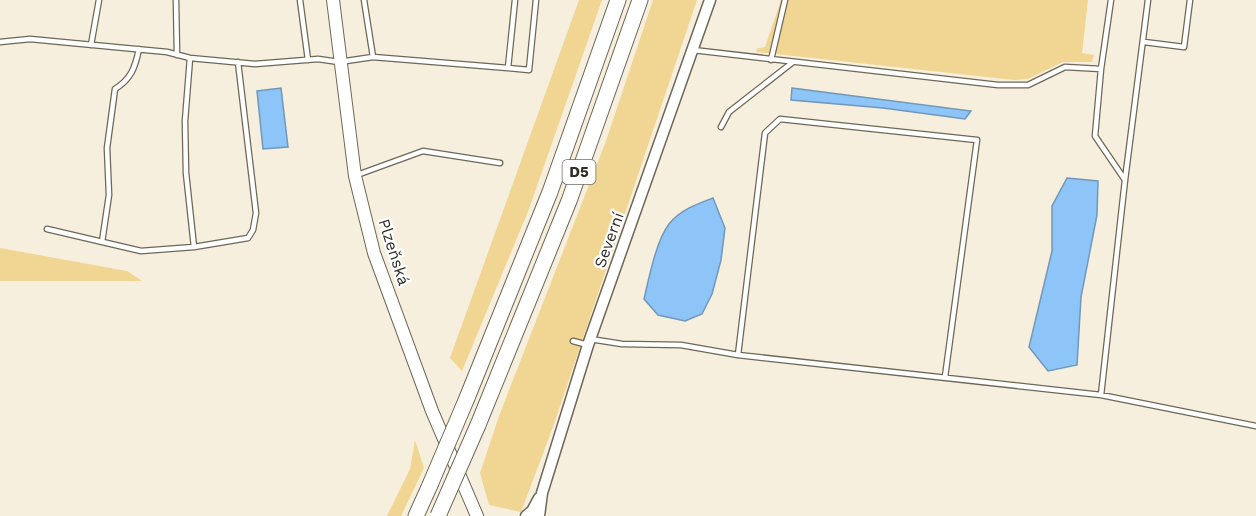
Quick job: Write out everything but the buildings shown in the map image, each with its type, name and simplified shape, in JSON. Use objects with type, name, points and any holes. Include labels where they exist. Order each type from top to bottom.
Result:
[{"type":"highway","name":"D5","points":[[416,516],[467,398],[550,192],[618,0]]},
{"type":"highway","name":"D5","points":[[438,516],[478,425],[569,201],[640,0]]},
{"type":"main road","name":"Plzeňská","points":[[333,0],[355,176],[374,253],[432,411],[477,516]]},
{"type":"main road","name":"Plzeňská","points":[[470,502],[485,516]]},
{"type":"street","name":"Severní","points":[[526,516],[535,507],[542,493],[589,342],[710,0]]},
{"type":"street","name":"Severní","points":[[539,516],[542,493]]},
{"type":"lane","points":[[91,45],[99,0]]},
{"type":"lane","points":[[176,0],[177,55]]},
{"type":"lane","points":[[300,0],[308,60]]},
{"type":"lane","points":[[364,0],[373,57]]},
{"type":"lane","points":[[508,69],[515,0]]},
{"type":"lane","points":[[0,42],[30,39],[255,64],[308,60],[339,62],[373,57],[529,70],[536,0]]},
{"type":"lane","points":[[771,60],[785,0]]},
{"type":"lane","points":[[1111,0],[1101,69],[1095,136],[1125,180]]},
{"type":"lane","points":[[1101,395],[1148,0]]},
{"type":"lane","points":[[1144,42],[1184,47],[1190,0]]},
{"type":"lane","points":[[102,242],[110,195],[107,148],[115,88],[126,82],[135,68],[139,50]]},
{"type":"lane","points":[[693,50],[998,85],[1028,85],[1065,67],[1101,69]]},
{"type":"lane","points":[[190,58],[185,121],[186,173],[194,248]]},
{"type":"lane","points":[[47,229],[141,251],[194,248],[248,238],[253,230],[256,213],[238,62]]},
{"type":"lane","points":[[721,127],[729,112],[793,62]]},
{"type":"lane","points":[[738,355],[765,133],[780,119],[791,120],[977,140],[945,377]]},
{"type":"lane","points":[[355,176],[423,151],[500,164]]},
{"type":"lane","points":[[573,341],[681,345],[738,355],[1101,395],[1256,426]]},
{"type":"shaded area","points":[[579,0],[602,0],[529,209],[462,371],[450,358]]},
{"type":"shaded area","points":[[653,0],[697,0],[553,427],[521,512],[489,505],[480,473],[499,416],[606,141]]},
{"type":"shaded area","points":[[781,0],[1088,0],[1082,53],[1094,55],[1092,62],[1063,62],[1028,79],[1014,80],[757,52],[756,49],[765,47]]},
{"type":"shaded area","points":[[0,248],[127,271],[142,281],[0,281]]},
{"type":"shaded area","points":[[415,440],[424,468],[401,516],[387,516],[410,469]]},
{"type":"water","points":[[281,88],[288,147],[263,149],[257,91]]},
{"type":"water","points":[[792,88],[971,111],[965,119],[883,108],[791,100]]},
{"type":"water","points":[[1067,178],[1098,181],[1097,215],[1081,297],[1077,365],[1048,371],[1029,347],[1052,251],[1052,206]]},
{"type":"water","points":[[713,198],[725,228],[721,260],[712,294],[702,314],[685,321],[658,315],[644,299],[664,231],[673,219],[684,211]]}]
